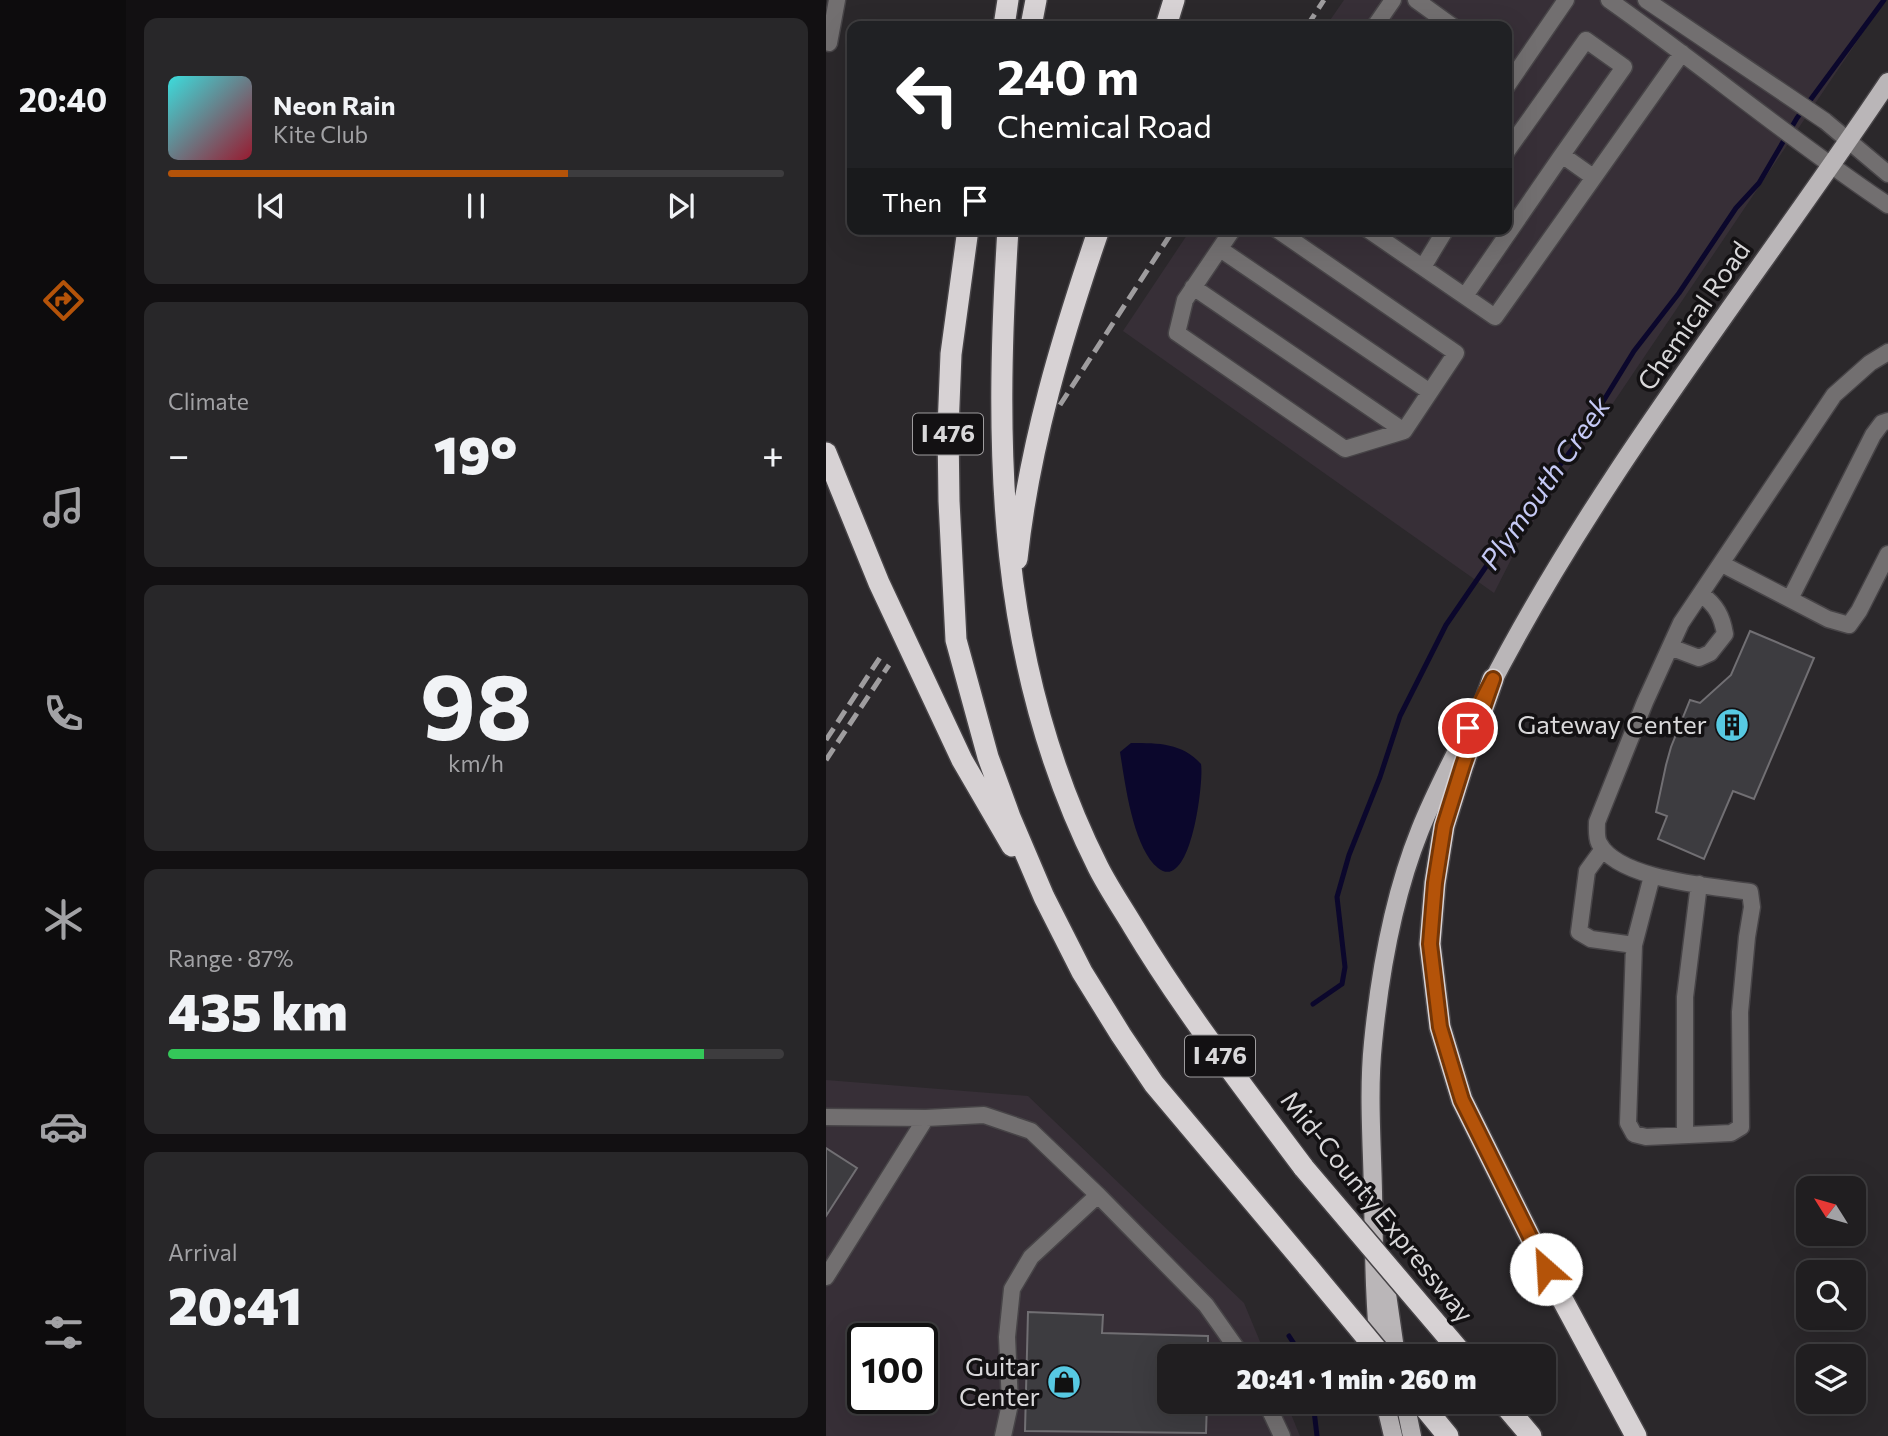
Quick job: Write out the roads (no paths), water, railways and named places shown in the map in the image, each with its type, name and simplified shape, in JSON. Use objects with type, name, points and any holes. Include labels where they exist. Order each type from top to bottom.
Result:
[{"type":"highway","points":[[1005,21],[1008,0]]},
{"type":"highway","points":[[1032,21],[1035,0]]},
{"type":"highway","points":[[1168,21],[1174,0]]},
{"type":"highway","name":"I 476","points":[[967,235],[951,354],[949,501],[956,640],[988,757],[1044,897],[1082,972],[1154,1084],[1371,1344]]},
{"type":"highway","name":"Mid-County Expressway","points":[[1008,235],[1004,285],[1003,502],[1014,603],[1032,691],[1050,754],[1072,812],[1099,869],[1197,1026],[1304,1168],[1454,1344]]},
{"type":"highway","points":[[1014,603],[1021,529],[1034,452],[1065,333],[1097,235]]},
{"type":"highway","points":[[826,453],[879,583],[962,760],[992,815],[1044,897]]},
{"type":"highway","points":[[1493,679],[1444,826],[1435,883],[1430,944],[1440,1027],[1462,1100],[1546,1269],[1636,1436]]},
{"type":"highway","points":[[1430,1414],[1448,1436]]},
{"type":"highway","points":[[1512,1414],[1531,1436]]},
{"type":"main road","name":"Chemical Road","points":[[1379,1344],[1375,1309],[1373,1045],[1388,940],[1419,832],[1443,777],[1493,679],[1553,571],[1622,464],[1888,82]]},
{"type":"main road","name":"Chemical Road","points":[[1373,1176],[1394,1344]]},
{"type":"main road","points":[[1388,1414],[1393,1436]]},
{"type":"main road","points":[[1407,1414],[1412,1436]]},
{"type":"lane","points":[[826,43],[829,43],[837,0]]},
{"type":"lane","points":[[1378,21],[1393,0]]},
{"type":"lane","points":[[1416,0],[1440,21]]},
{"type":"lane","points":[[1512,72],[1566,0]]},
{"type":"lane","points":[[1609,0],[1682,52],[1830,166],[1888,205]]},
{"type":"lane","points":[[1646,0],[1825,121],[1888,174]]},
{"type":"lane","points":[[1512,144],[1586,40],[1623,67],[1562,155],[1512,217]]},
{"type":"lane","points":[[1376,235],[1495,317],[1682,52]]},
{"type":"lane","points":[[1562,155],[1593,177]]},
{"type":"lane","points":[[1229,235],[1185,300],[1177,334],[1345,449],[1404,431],[1456,353],[1285,235]]},
{"type":"lane","points":[[1423,267],[1442,235]]},
{"type":"lane","points":[[1465,296],[1498,235]]},
{"type":"lane","points":[[1220,249],[1430,392]]},
{"type":"lane","points":[[1193,288],[1404,431]]},
{"type":"lane","points":[[1652,876],[1634,945],[1628,1123],[1634,1134],[1646,1137],[1731,1133],[1741,1127],[1742,1118],[1740,1012],[1746,937],[1752,907],[1751,892],[1652,876],[1611,859],[1598,841],[1597,821],[1681,623],[1834,396],[1871,363],[1888,352]]},
{"type":"lane","points":[[1790,599],[1873,435],[1882,423],[1888,421]]},
{"type":"lane","points":[[1722,564],[1828,618],[1849,625],[1888,554]]},
{"type":"lane","points":[[1670,647],[1699,658],[1710,653],[1725,634],[1723,619],[1713,603],[1701,594]]},
{"type":"lane","points":[[1603,849],[1587,871],[1579,932],[1591,939],[1634,945]]},
{"type":"lane","points":[[1685,1135],[1685,997],[1699,884]]},
{"type":"lane","points":[[826,1117],[926,1118],[984,1115],[1031,1131],[1206,1305],[1234,1344]]},
{"type":"lane","points":[[826,1277],[926,1118]]},
{"type":"lane","points":[[1003,1436],[1010,1404],[1007,1337],[1012,1289],[1031,1257],[1098,1195]]},
{"type":"lane","points":[[1272,1414],[1282,1436]]},
{"type":"waterway","name":"Plymouth Creek","points":[[1313,1004],[1342,984],[1345,967],[1337,897],[1349,855],[1380,777],[1400,716],[1446,625],[1522,514],[1580,439],[1634,351],[1679,293],[1736,208],[1759,183],[1797,118],[1884,0]]},
{"type":"waterway","name":"Plymouth Creek","points":[[1289,1336],[1294,1344]]},
{"type":"waterway","name":"Plymouth Creek","points":[[1314,1414],[1317,1436]]},
{"type":"railway","points":[[1310,21],[1324,0]]},
{"type":"railway","points":[[1060,405],[1170,235]]},
{"type":"railway","points":[[826,740],[881,656]]},
{"type":"railway","points":[[826,760],[889,665]]},
{"type":"place","name":"Gateway Center","points":[[1732,725]]},
{"type":"place","name":"Guitar Center","points":[[1064,1382]]}]
